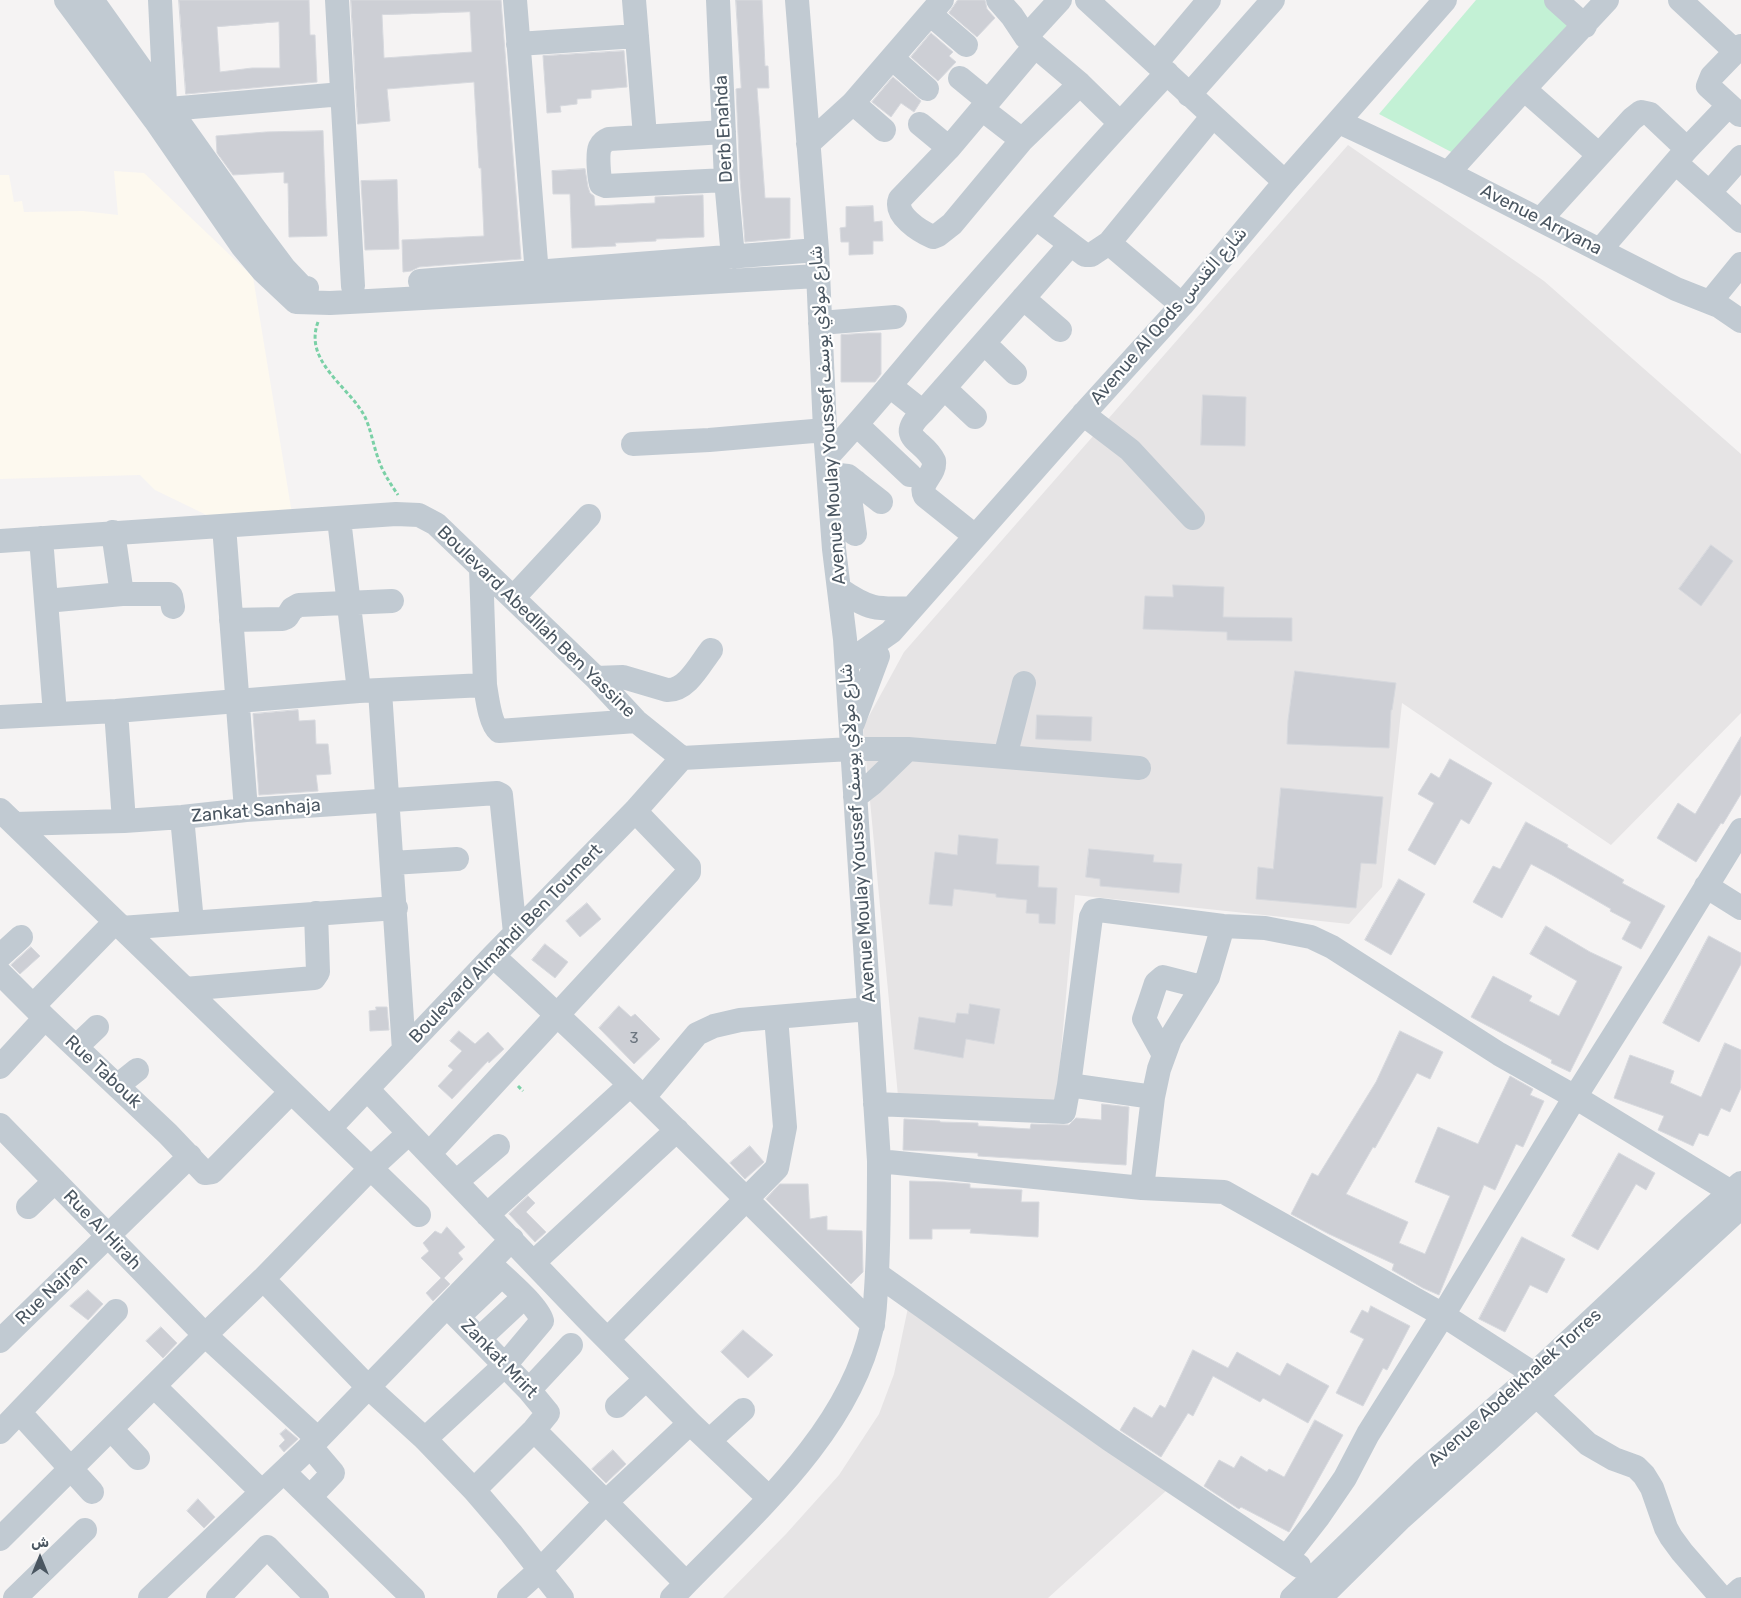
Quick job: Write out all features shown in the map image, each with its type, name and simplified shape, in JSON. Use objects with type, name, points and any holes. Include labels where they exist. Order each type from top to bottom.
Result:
[{"type":"street","points":[[66,0],[155,120],[242,246],[264,270],[299,295],[330,303],[537,281],[733,257],[817,250]]},
{"type":"street","points":[[92,0],[284,268],[299,295]]},
{"type":"street","points":[[160,0],[167,107]]},
{"type":"street","points":[[337,0],[353,286]]},
{"type":"street","points":[[522,0],[515,0],[537,281]]},
{"type":"street","points":[[634,0],[645,136]]},
{"type":"street","name":"Derb Enahda","points":[[718,0],[726,180],[733,257]]},
{"type":"street","name":"Avenue Moulay Youssef شارع مولاي يوسف","points":[[679,1590],[769,1498],[823,1435],[845,1397],[861,1362],[873,1326],[877,1274],[879,1238],[875,1104],[847,663],[834,549],[825,430],[817,250],[797,0]]},
{"type":"street","points":[[998,0],[1030,41],[1080,84],[1120,123]]},
{"type":"street","points":[[1060,0],[985,105],[949,148],[900,199],[898,202],[899,210],[910,223],[933,237],[938,235],[952,224],[1022,140],[1080,84]]},
{"type":"street","points":[[1086,0],[1285,182]]},
{"type":"street","points":[[880,502],[848,476],[828,466],[857,425],[890,386],[1120,123],[1162,68],[1209,0]]},
{"type":"street","points":[[1189,95],[1273,0]]},
{"type":"street","name":"Avenue Al Qods شارع القدس","points":[[848,689],[878,656],[891,632],[1182,305],[1285,182],[1446,0]]},
{"type":"street","points":[[1556,0],[1584,26]]},
{"type":"street","points":[[1448,173],[1524,88],[1608,0]]},
{"type":"street","points":[[1600,250],[1682,156],[1735,111],[1710,89],[1708,83],[1712,76],[1738,49],[1680,0]]},
{"type":"street","points":[[808,144],[853,103],[936,7],[966,46]]},
{"type":"street","points":[[518,44],[637,36]]},
{"type":"street","points":[[892,58],[927,89]]},
{"type":"street","points":[[960,78],[1022,140]]},
{"type":"street","points":[[1524,88],[1599,155]]},
{"type":"street","points":[[167,107],[342,94]]},
{"type":"street","points":[[853,103],[884,130]]},
{"type":"street","points":[[1540,220],[1632,119],[1641,112],[1650,114],[1710,192],[1741,221]]},
{"type":"street","points":[[1036,218],[1070,245],[1088,255],[1098,251],[1109,242],[1212,116]]},
{"type":"street","name":"Avenue Arryana","points":[[1339,122],[1448,173],[1676,289],[1724,305],[1741,321]]},
{"type":"street","points":[[920,124],[949,148]]},
{"type":"street","points":[[724,132],[609,139],[600,145],[600,178],[602,184],[606,186],[726,180]]},
{"type":"street","points":[[1710,192],[1741,157]]},
{"type":"street","points":[[1109,242],[1182,305]]},
{"type":"street","points":[[975,536],[925,496],[923,491],[924,484],[934,467],[934,461],[913,438],[910,431],[913,422],[1070,245]]},
{"type":"street","points":[[1724,305],[1741,264]]},
{"type":"street","points":[[299,295],[353,286],[818,276]]},
{"type":"street","points":[[1023,298],[1060,330]]},
{"type":"street","points":[[820,323],[895,317]]},
{"type":"street","points":[[984,343],[1015,373]]},
{"type":"street","points":[[890,386],[923,412]]},
{"type":"street","points":[[944,388],[975,417]]},
{"type":"street","points":[[1083,414],[1130,450],[1193,518]]},
{"type":"street","points":[[857,425],[910,476]]},
{"type":"street","points":[[633,444],[709,440],[825,430]]},
{"type":"street","points":[[855,534],[850,498],[856,482]]},
{"type":"street","name":"Boulevard Abedllah Ben Yassine","points":[[0,541],[409,513],[420,515],[436,524],[596,678],[636,721],[682,758]]},
{"type":"street","points":[[513,598],[589,516]]},
{"type":"street","points":[[339,518],[349,602],[370,691],[387,800],[396,908],[404,1050]]},
{"type":"street","points":[[224,526],[246,810]]},
{"type":"street","points":[[113,532],[122,594]]},
{"type":"street","points":[[41,538],[55,714]]},
{"type":"street","points":[[481,568],[485,685],[496,728],[500,731],[636,721]]},
{"type":"street","points":[[839,588],[859,603],[867,606],[892,610],[912,608]]},
{"type":"street","points":[[46,601],[122,594],[169,594],[173,607]]},
{"type":"street","points":[[231,620],[282,619],[287,617],[292,609],[299,605],[392,601]]},
{"type":"street","name":"Avenue Al Qods شارع القدس","points":[[847,663],[891,632]]},
{"type":"street","points":[[596,678],[623,677],[667,690],[673,690],[683,686],[711,650]]},
{"type":"street","points":[[851,739],[878,656]]},
{"type":"street","points":[[1005,757],[1024,682]]},
{"type":"street","points":[[0,717],[116,711],[370,691],[485,685]]},
{"type":"street","points":[[116,711],[124,821]]},
{"type":"street","points":[[682,758],[851,739],[908,749],[1139,768]]},
{"type":"street","points":[[855,797],[873,783],[908,749]]},
{"type":"street","name":"Boulevard Almahdi Ben Toumert","points":[[330,1128],[492,956],[635,811],[682,758]]},
{"type":"street","name":"Zankat Sanhaja","points":[[8,817],[124,821],[246,810],[498,793],[501,795],[515,933]]},
{"type":"street","points":[[429,1154],[690,871],[689,867],[635,811]]},
{"type":"street","points":[[8,817],[420,1215]]},
{"type":"street","points":[[182,817],[192,922]]},
{"type":"street","points":[[1287,1557],[1334,1496],[1368,1434],[1741,830]]},
{"type":"street","points":[[392,863],[457,859]]},
{"type":"street","points":[[1706,886],[1741,908]]},
{"type":"street","points":[[0,1067],[39,1012],[118,925],[192,922],[396,908]]},
{"type":"street","points":[[875,1104],[1060,1113],[1066,1110],[1092,913],[1099,910],[1223,926],[1265,928],[1294,933],[1332,947],[1499,1054],[1738,1194]]},
{"type":"street","points":[[185,989],[316,977],[318,972],[316,913]]},
{"type":"street","points":[[1142,1188],[1153,1097],[1164,1055],[1170,1039],[1208,977],[1223,926]]},
{"type":"street","points":[[0,956],[21,937]]},
{"type":"street","points":[[492,956],[557,1014],[637,1091],[873,1326]]},
{"type":"street","name":"Rue Tabouk","points":[[0,973],[117,1086],[175,1127],[198,1164]]},
{"type":"street","points":[[1164,1055],[1144,1019],[1156,983],[1163,977],[1202,987]]},
{"type":"street","points":[[487,1215],[637,1091],[697,1034],[714,1026],[740,1020],[869,1009]]},
{"type":"street","points":[[608,1339],[777,1168],[785,1127],[776,1017]]},
{"type":"street","points":[[76,1046],[97,1027]]},
{"type":"street","points":[[117,1086],[137,1070]]},
{"type":"street","points":[[1070,1085],[1153,1097]]},
{"type":"street","points":[[367,1089],[690,1424],[769,1498]]},
{"type":"street","name":"Rue Najran","points":[[1,1339],[107,1236],[198,1164],[212,1172],[291,1092]]},
{"type":"street","points":[[534,1262],[676,1130]]},
{"type":"street","points":[[0,1539],[205,1335],[264,1279],[371,1168],[409,1133]]},
{"type":"street","name":"Rue Al Hirah","points":[[4,1138],[55,1181],[205,1335],[314,1442],[333,1473],[310,1497]]},
{"type":"street","points":[[456,1182],[498,1146]]},
{"type":"street","points":[[878,1161],[1142,1188],[1224,1192],[1443,1315],[1535,1384],[1588,1444],[1614,1459],[1636,1466],[1652,1488],[1666,1528],[1682,1552],[1722,1598]]},
{"type":"street","points":[[28,1207],[55,1181]]},
{"type":"street","name":"Avenue Abdelkhalek Torres","points":[[1292,1598],[1316,1587],[1422,1472],[1535,1384],[1691,1227],[1738,1194]]},
{"type":"street","points":[[161,1594],[261,1491],[284,1472],[368,1387],[452,1312],[495,1269],[512,1239]]},
{"type":"street","points":[[425,1439],[505,1365],[542,1321],[540,1315],[524,1297],[495,1269]]},
{"type":"street","points":[[877,1274],[1109,1439],[1287,1557],[1316,1587]]},
{"type":"street","points":[[264,1279],[368,1387],[425,1439],[474,1490],[562,1598]]},
{"type":"street","points":[[479,1339],[524,1297]]},
{"type":"street","points":[[0,1432],[116,1311]]},
{"type":"street","name":"Zankat Mrirt","points":[[452,1312],[548,1411],[541,1422],[679,1590]]},
{"type":"street","points":[[529,1390],[570,1345]]},
{"type":"street","points":[[617,1406],[646,1379]]},
{"type":"street","points":[[154,1387],[261,1491]]},
{"type":"street","points":[[709,1441],[743,1410]]},
{"type":"street","points":[[20,1413],[92,1492]]},
{"type":"street","points":[[474,1490],[541,1422]]},
{"type":"street","points":[[509,1598],[606,1502],[690,1424]]},
{"type":"street","points":[[111,1429],[138,1458]]},
{"type":"street","points":[[284,1472],[413,1598]]},
{"type":"street","points":[[16,1598],[85,1530]]},
{"type":"street","points":[[218,1598],[268,1547],[317,1598]]},
{"type":"street","points":[[1731,1598],[1741,1590]]},
{"type":"path","points":[[330,303],[317,324],[316,347],[329,372],[364,415],[369,426],[378,460],[409,513]]},
{"type":"shaded area","points":[[1348,145],[1544,281],[1741,454],[1741,713],[1611,845],[1402,703],[1382,887],[1349,924],[1075,895],[1056,1108],[898,1096],[863,727],[904,652]]},
{"type":"shaded area","points":[[114,171],[144,173],[253,277],[292,514],[219,521],[155,490],[140,475],[0,479],[0,175],[9,175],[14,202],[22,201],[24,212],[83,211],[118,215]]},
{"type":"shaded area","points":[[909,1303],[1167,1490],[1048,1598],[723,1598],[786,1534],[839,1475],[879,1414],[894,1374]]},
{"type":"green space","points":[[1476,0],[1548,0],[1571,21],[1457,155],[1379,114]]},
{"type":"building","points":[[179,0],[309,0],[310,35],[315,35],[317,82],[186,94]],"holes":[[[279,22],[280,68],[252,68],[220,72],[217,27]]]},
{"type":"building","points":[[351,0],[501,0],[521,259],[419,267],[403,272],[402,240],[484,236],[474,82],[387,89],[390,121],[358,124]],"holes":[[[470,12],[472,52],[384,58],[382,15]]]},
{"type":"building","points":[[736,0],[762,0],[765,66],[768,66],[769,88],[757,88],[765,198],[790,198],[790,238],[745,242],[736,89],[741,88]]},
{"type":"building","points":[[958,0],[985,0],[987,9],[995,18],[977,37],[949,13]]},
{"type":"building","points":[[931,33],[953,52],[949,56],[956,62],[938,81],[911,57]]},
{"type":"building","points":[[624,51],[627,87],[591,90],[591,98],[577,99],[577,104],[560,106],[561,112],[547,113],[543,56]]},
{"type":"building","points":[[893,77],[921,101],[914,112],[901,103],[891,117],[872,102]]},
{"type":"building","points":[[323,131],[327,236],[289,237],[288,183],[284,183],[284,172],[233,175],[217,153],[216,136],[266,132]]},
{"type":"building","points":[[585,169],[588,187],[590,193],[594,196],[595,206],[655,203],[655,197],[703,195],[704,237],[656,239],[656,241],[615,243],[616,246],[572,248],[570,194],[553,194],[552,171]]},
{"type":"building","points":[[397,180],[399,249],[365,250],[361,181]]},
{"type":"building","points":[[873,206],[874,222],[882,221],[883,241],[873,241],[873,254],[849,255],[849,242],[841,242],[840,228],[846,227],[846,207]]},
{"type":"building","points":[[881,333],[881,374],[875,382],[841,382],[841,335]]},
{"type":"building","points":[[1203,395],[1246,397],[1245,446],[1201,445]]},
{"type":"building","points":[[1711,545],[1733,561],[1701,606],[1679,589]]},
{"type":"building","points":[[1173,585],[1224,587],[1223,617],[1292,618],[1292,641],[1227,640],[1227,632],[1143,629],[1145,596],[1173,597]]},
{"type":"building","points":[[1295,671],[1396,683],[1391,710],[1389,748],[1287,744],[1288,721]]},
{"type":"building","points":[[298,710],[299,721],[315,720],[316,744],[328,744],[331,774],[316,775],[318,791],[259,795],[253,714]]},
{"type":"building","points":[[1037,715],[1092,717],[1091,741],[1036,739]]},
{"type":"building","points":[[1741,737],[1741,794],[1723,824],[1721,823],[1696,862],[1657,838],[1678,803],[1695,814]]},
{"type":"building","points":[[1450,759],[1492,783],[1469,824],[1461,819],[1435,865],[1408,850],[1434,803],[1418,794],[1431,773],[1439,778]]},
{"type":"building","points":[[1281,788],[1383,797],[1376,864],[1361,863],[1356,908],[1256,899],[1258,867],[1273,869]]},
{"type":"building","points":[[1526,822],[1568,845],[1567,847],[1624,880],[1622,883],[1665,906],[1641,949],[1622,939],[1631,922],[1531,864],[1502,918],[1473,902],[1493,866],[1500,869]]},
{"type":"building","points":[[959,835],[998,839],[996,864],[1039,866],[1038,887],[1057,888],[1055,924],[1039,923],[1039,914],[1026,913],[1027,900],[996,897],[996,894],[954,889],[952,906],[929,904],[935,852],[957,855]]},
{"type":"building","points":[[1089,849],[1154,855],[1153,862],[1182,864],[1179,893],[1100,886],[1100,879],[1086,877]]},
{"type":"building","points":[[1399,879],[1425,894],[1391,955],[1365,940]]},
{"type":"building","points":[[587,903],[601,919],[580,937],[566,921]]},
{"type":"building","points":[[1546,926],[1590,952],[1622,967],[1570,1072],[1551,1063],[1552,1060],[1471,1017],[1493,976],[1532,996],[1529,1001],[1559,1016],[1577,981],[1530,954]]},
{"type":"building","points":[[1709,936],[1741,953],[1741,964],[1699,1042],[1663,1023]]},
{"type":"building","points":[[545,944],[568,962],[555,978],[532,960]]},
{"type":"building","points":[[31,947],[40,956],[20,974],[11,965]]},
{"type":"building","points":[[970,1004],[1000,1009],[994,1044],[966,1039],[963,1058],[914,1049],[919,1017],[955,1023],[957,1013],[968,1014]]},
{"type":"building","points":[[619,1006],[631,1017],[635,1014],[660,1039],[634,1064],[599,1028]]},
{"type":"building","points":[[376,1007],[387,1007],[389,1030],[370,1031],[369,1011],[376,1010]]},
{"type":"building","points":[[459,1031],[475,1044],[488,1032],[504,1049],[489,1063],[488,1061],[452,1099],[438,1086],[453,1070],[448,1066],[462,1051],[450,1041]]},
{"type":"building","points":[[1400,1031],[1443,1052],[1430,1079],[1417,1073],[1375,1148],[1373,1147],[1346,1194],[1408,1222],[1399,1243],[1425,1254],[1450,1196],[1415,1182],[1438,1127],[1478,1144],[1510,1076],[1533,1089],[1530,1095],[1544,1101],[1523,1147],[1516,1144],[1495,1190],[1484,1185],[1439,1295],[1392,1270],[1394,1264],[1291,1214],[1312,1173],[1318,1176],[1376,1082]]},
{"type":"building","points":[[1725,1043],[1741,1050],[1741,1088],[1730,1112],[1721,1108],[1708,1136],[1699,1133],[1693,1146],[1658,1130],[1664,1116],[1614,1098],[1630,1055],[1674,1071],[1670,1083],[1701,1097]]},
{"type":"building","points":[[1102,1104],[1129,1107],[1126,1165],[978,1156],[978,1153],[903,1150],[904,1119],[978,1123],[978,1126],[1030,1129],[1031,1124],[1069,1125],[1076,1118],[1101,1120]]},
{"type":"building","points":[[750,1146],[764,1162],[745,1179],[730,1163]]},
{"type":"building","points":[[1619,1153],[1655,1173],[1646,1190],[1636,1184],[1598,1250],[1572,1236]]},
{"type":"building","points":[[910,1181],[970,1184],[970,1188],[1022,1190],[1021,1202],[1039,1202],[1038,1237],[970,1233],[971,1229],[932,1229],[932,1239],[910,1239]]},
{"type":"building","points":[[780,1184],[808,1184],[810,1219],[827,1216],[827,1230],[862,1231],[863,1272],[851,1284],[766,1199]]},
{"type":"building","points":[[528,1196],[535,1203],[526,1212],[546,1232],[535,1242],[509,1214]]},
{"type":"building","points":[[447,1227],[465,1247],[458,1253],[463,1259],[444,1278],[450,1284],[433,1301],[426,1293],[441,1278],[421,1258],[429,1251],[423,1243],[435,1231],[441,1234]]},
{"type":"building","points":[[1522,1237],[1565,1259],[1547,1293],[1530,1285],[1505,1332],[1479,1319]]},
{"type":"building","points":[[88,1290],[103,1304],[88,1320],[70,1306]]},
{"type":"building","points":[[1371,1306],[1410,1326],[1387,1370],[1383,1368],[1363,1406],[1336,1393],[1364,1339],[1350,1332],[1362,1310],[1368,1313]]},
{"type":"building","points":[[161,1327],[177,1343],[163,1358],[146,1341]]},
{"type":"building","points":[[743,1330],[773,1355],[748,1378],[721,1352]]},
{"type":"building","points":[[1193,1350],[1228,1368],[1237,1352],[1280,1376],[1287,1363],[1329,1386],[1308,1423],[1263,1398],[1260,1402],[1213,1376],[1193,1416],[1188,1413],[1161,1457],[1120,1430],[1134,1407],[1152,1418],[1160,1405],[1165,1408]]},
{"type":"building","points":[[1315,1420],[1343,1435],[1289,1532],[1241,1507],[1239,1509],[1204,1486],[1219,1460],[1234,1468],[1241,1456],[1267,1472],[1269,1469],[1284,1477]]},
{"type":"building","points":[[286,1429],[298,1439],[284,1452],[279,1446],[285,1440],[280,1434]]},
{"type":"building","points":[[613,1450],[626,1464],[606,1483],[592,1469]]},
{"type":"building","points":[[198,1499],[215,1517],[204,1528],[187,1511]]}]
